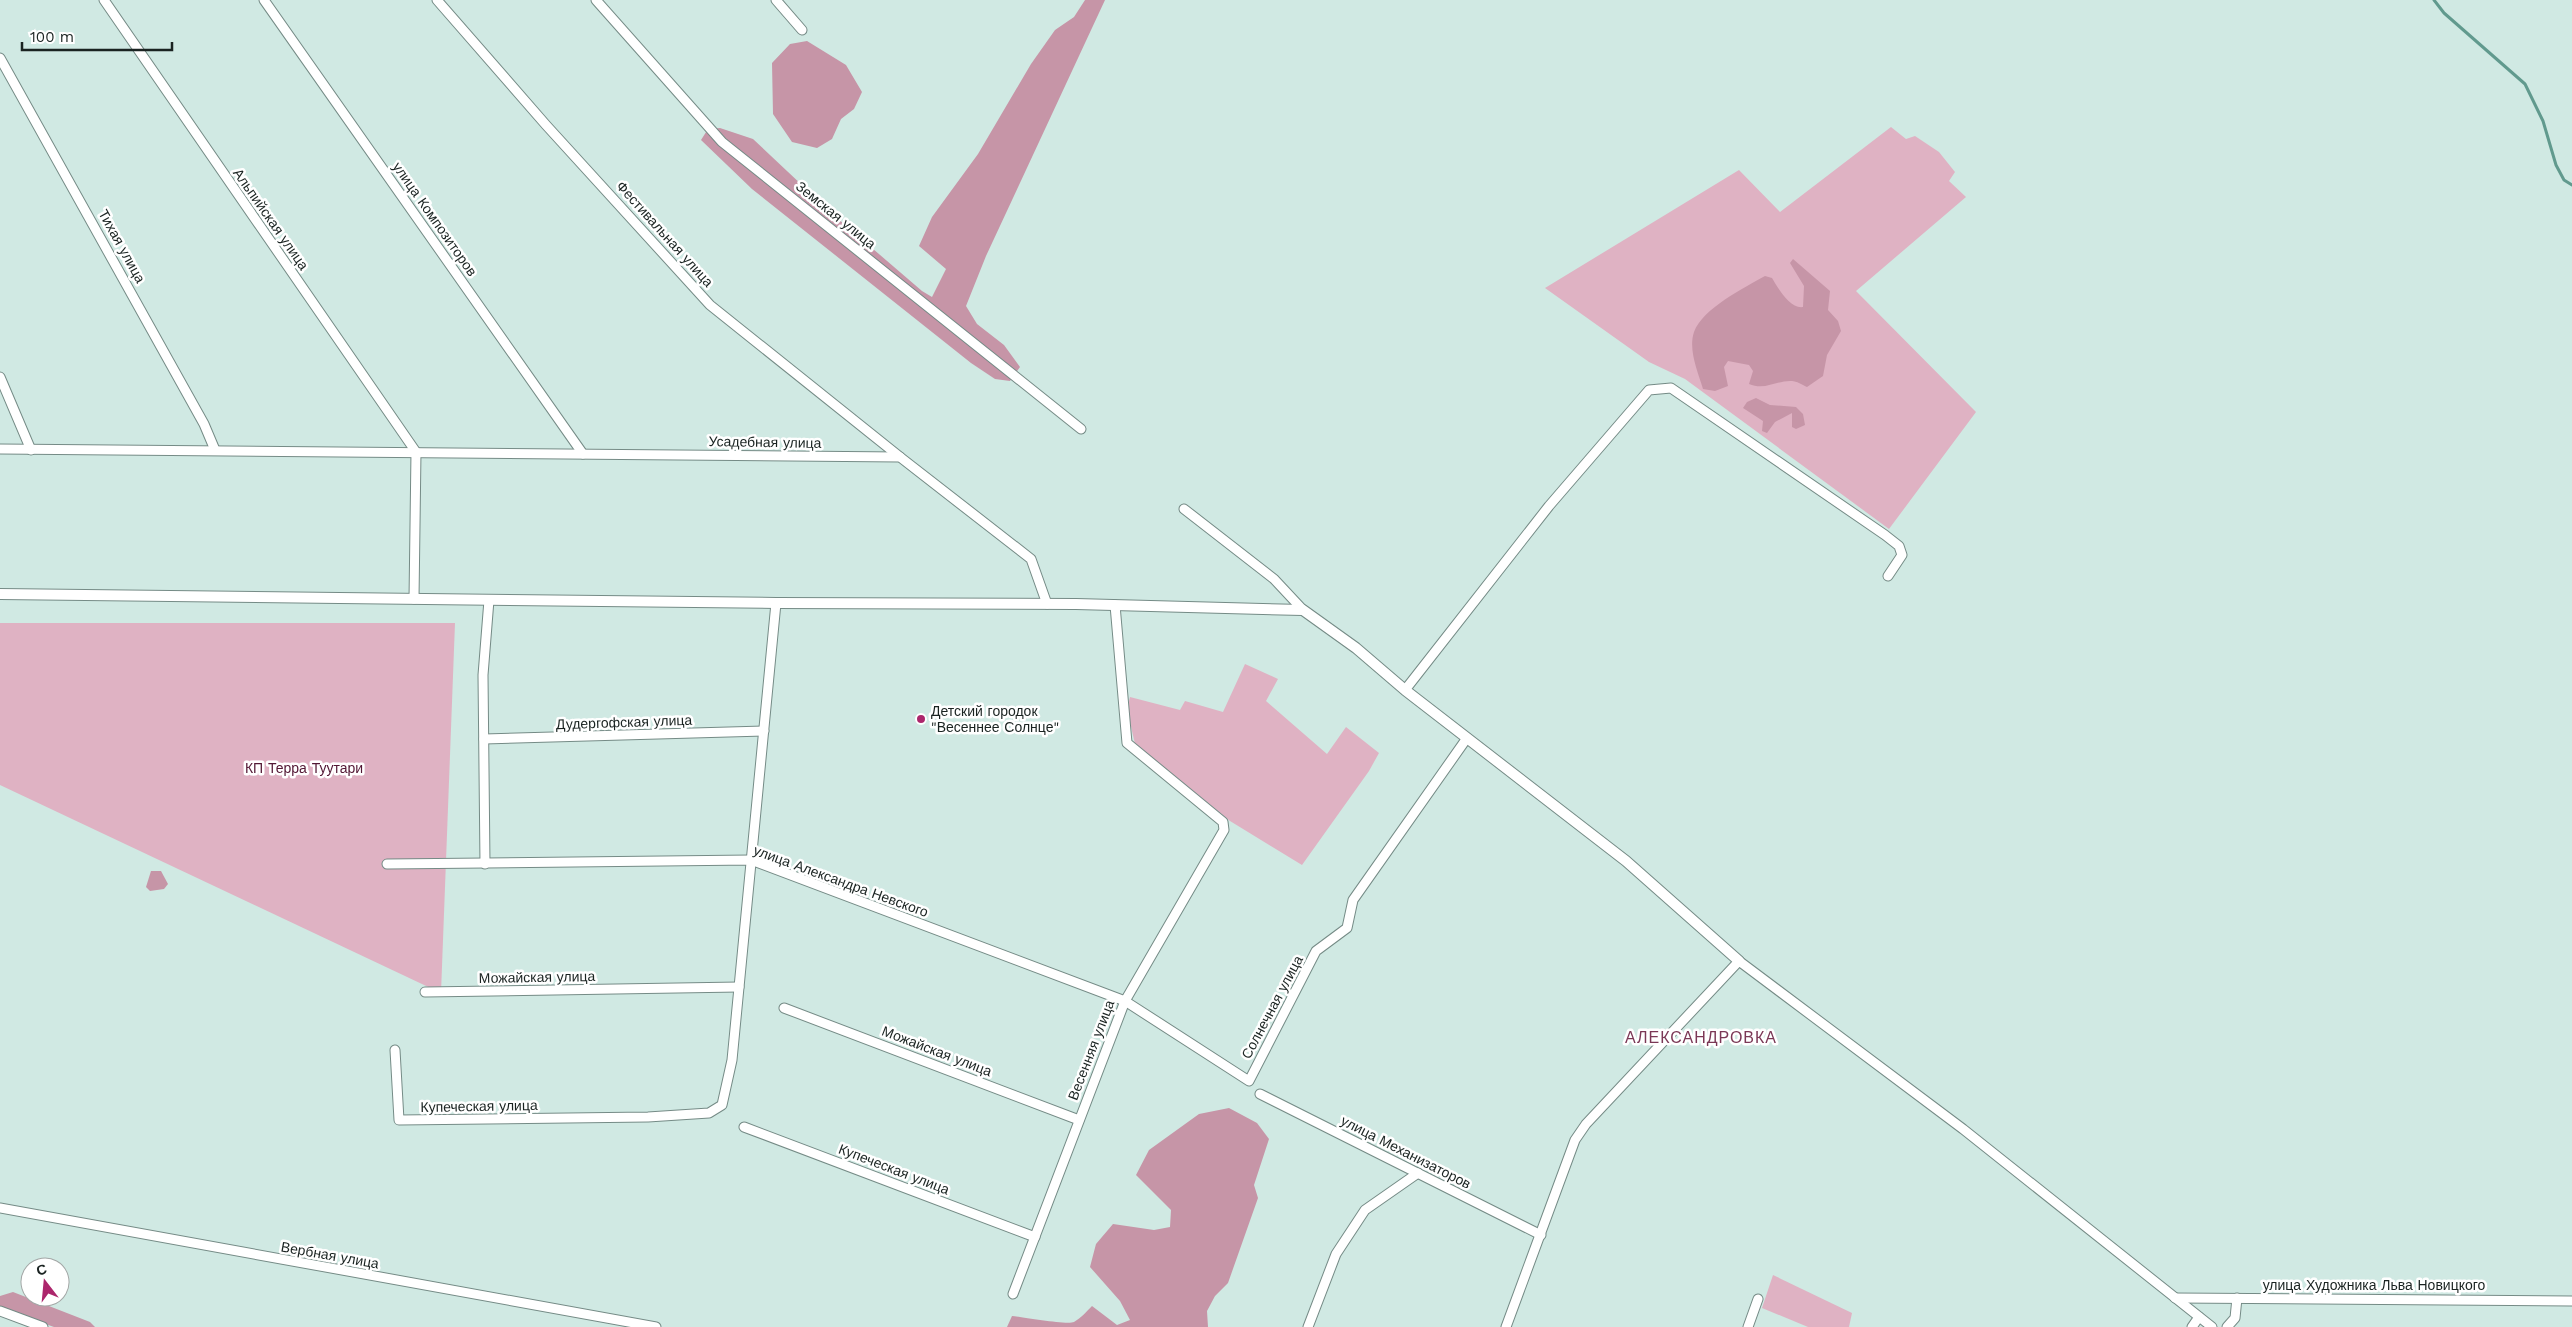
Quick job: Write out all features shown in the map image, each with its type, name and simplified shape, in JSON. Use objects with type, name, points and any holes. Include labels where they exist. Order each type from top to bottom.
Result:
[{"type":"street","name":"Альпийская улица","points":[[104,0],[416,452]]},
{"type":"street","name":"улица Композиторов","points":[[264,0],[583,454]]},
{"type":"street","name":"Фестивальная улица","points":[[437,0],[546,125],[710,305],[900,457]]},
{"type":"street","name":"Земская улица","points":[[596,0],[722,142],[1081,429]]},
{"type":"street","points":[[776,0],[802,30]]},
{"type":"street","name":"Тихая улица","points":[[0,58],[204,424],[215,450]]},
{"type":"street","points":[[0,377],[31,450]]},
{"type":"street","points":[[1405,690],[1549,506],[1649,390],[1671,388],[1885,535],[1898,546],[1902,554],[1888,576]]},
{"type":"street","name":"Усадебная улица","points":[[0,449],[900,457]]},
{"type":"street","points":[[414,599],[416,452]]},
{"type":"street","points":[[900,457],[1032,559],[1047,604]]},
{"type":"street","points":[[1184,509],[1274,580],[1303,610],[1356,648],[1405,690],[1626,861],[1739,961],[1963,1129],[2212,1327]]},
{"type":"street","points":[[0,594],[776,603],[1047,604],[1303,610]]},
{"type":"street","points":[[485,864],[483,675],[490,600]]},
{"type":"street","points":[[739,987],[776,603]]},
{"type":"street","name":"Весенняя улица","points":[[1013,1294],[1125,1001],[1224,830],[1223,822],[1127,743],[1115,605]]},
{"type":"street","name":"Дудергофская улица","points":[[484,739],[764,731]]},
{"type":"street","name":"Солнечная улица","points":[[1248,1081],[1316,951],[1347,928],[1353,900],[1467,738]]},
{"type":"street","name":"улица Александра Невского","points":[[386,864],[751,860],[1125,1001],[1248,1081]]},
{"type":"street","points":[[1506,1327],[1576,1140],[1586,1124],[1739,961]]},
{"type":"street","name":"Можайская улица","points":[[425,992],[739,987]]},
{"type":"street","name":"Купеческая улица","points":[[395,1050],[399,1120],[648,1117],[709,1113],[722,1105],[732,1060],[739,987]]},
{"type":"street","name":"Можайская улица","points":[[784,1008],[1079,1120]]},
{"type":"street","name":"улица Механизаторов","points":[[1260,1094],[1541,1235]]},
{"type":"street","name":"Купеческая улица","points":[[744,1127],[1034,1237]]},
{"type":"street","points":[[1308,1327],[1336,1254],[1365,1210],[1418,1173]]},
{"type":"street","name":"Вербная улица","points":[[0,1208],[656,1327]]},
{"type":"street","name":"улица Художника Льва Новицкого","points":[[2175,1298],[2572,1301]]},
{"type":"street","points":[[2227,1327],[2235,1318],[2237,1298]]},
{"type":"street","points":[[1748,1327],[1758,1299]]},
{"type":"street","points":[[0,1311],[43,1327]]},
{"type":"street","points":[[2192,1327],[2199,1317]]},
{"type":"green space","points":[[1891,127],[1906,139],[1915,136],[1939,152],[1955,172],[1949,181],[1966,197],[1856,291],[1976,412],[1889,529],[1685,379],[1649,362],[1545,288],[1739,170],[1780,212]]},
{"type":"green space","name":"КП Терра Туутари","points":[[0,623],[455,623],[441,993],[0,785]]},
{"type":"green space","points":[[1245,664],[1278,679],[1266,701],[1327,754],[1346,727],[1379,753],[1369,771],[1302,865],[1230,821],[1135,744],[1127,709],[1130,697],[1180,710],[1185,701],[1223,712]]},
{"type":"green space","points":[[1773,1275],[1852,1313],[1849,1327],[1808,1327],[1762,1308]]},
{"type":"shaded area","points":[[1085,0],[1105,0],[986,256],[966,306],[977,324],[1004,345],[1020,367],[1010,381],[995,379],[971,363],[752,189],[701,140],[708,129],[720,128],[753,139],[837,218],[922,291],[932,297],[946,269],[919,246],[932,217],[978,154],[1031,64],[1055,30],[1074,17]]},
{"type":"shaded area","points":[[807,41],[846,65],[862,92],[854,109],[841,119],[832,139],[817,148],[792,142],[773,114],[772,63],[790,44]]},
{"type":"shaded area","points":[[1793,259],[1830,291],[1828,310],[1838,321],[1841,331],[1827,355],[1823,376],[1807,387],[1792,381],[1755,386],[1749,384],[1753,371],[1749,365],[1728,361],[1724,367],[1728,386],[1715,391],[1703,389],[1694,361],[1692,346],[1694,332],[1699,323],[1715,307],[1765,276],[1772,278],[1789,301],[1798,307],[1803,307],[1804,286],[1790,263]]},
{"type":"shaded area","points":[[1756,398],[1770,405],[1796,407],[1803,414],[1805,425],[1796,429],[1792,427],[1792,413],[1775,422],[1767,433],[1762,431],[1763,421],[1743,408],[1747,402]]},
{"type":"shaded area","points":[[151,871],[161,871],[168,884],[164,889],[150,891],[146,887]]},
{"type":"shaded area","points":[[1229,1108],[1257,1123],[1269,1139],[1254,1185],[1258,1198],[1228,1283],[1215,1296],[1207,1311],[1208,1327],[1007,1327],[1012,1316],[1070,1323],[1074,1322],[1092,1306],[1117,1325],[1130,1320],[1120,1301],[1090,1267],[1096,1244],[1113,1224],[1154,1230],[1170,1227],[1171,1210],[1136,1175],[1149,1150],[1199,1114]]},
{"type":"shaded area","points":[[13,1292],[20,1295],[20,1307],[52,1307],[90,1322],[95,1327],[54,1327],[0,1308],[0,1296]]},
{"type":"waterway","points":[[2434,0],[2444,13],[2525,84],[2543,121],[2556,165],[2564,180],[2572,185]]},
{"type":"place","name":"Детский городок \"Весеннее Солнце\"","points":[[921,719]]},
{"type":"district","name":"АЛЕКСАНДРОВКА","points":[[1701,1037]]}]
